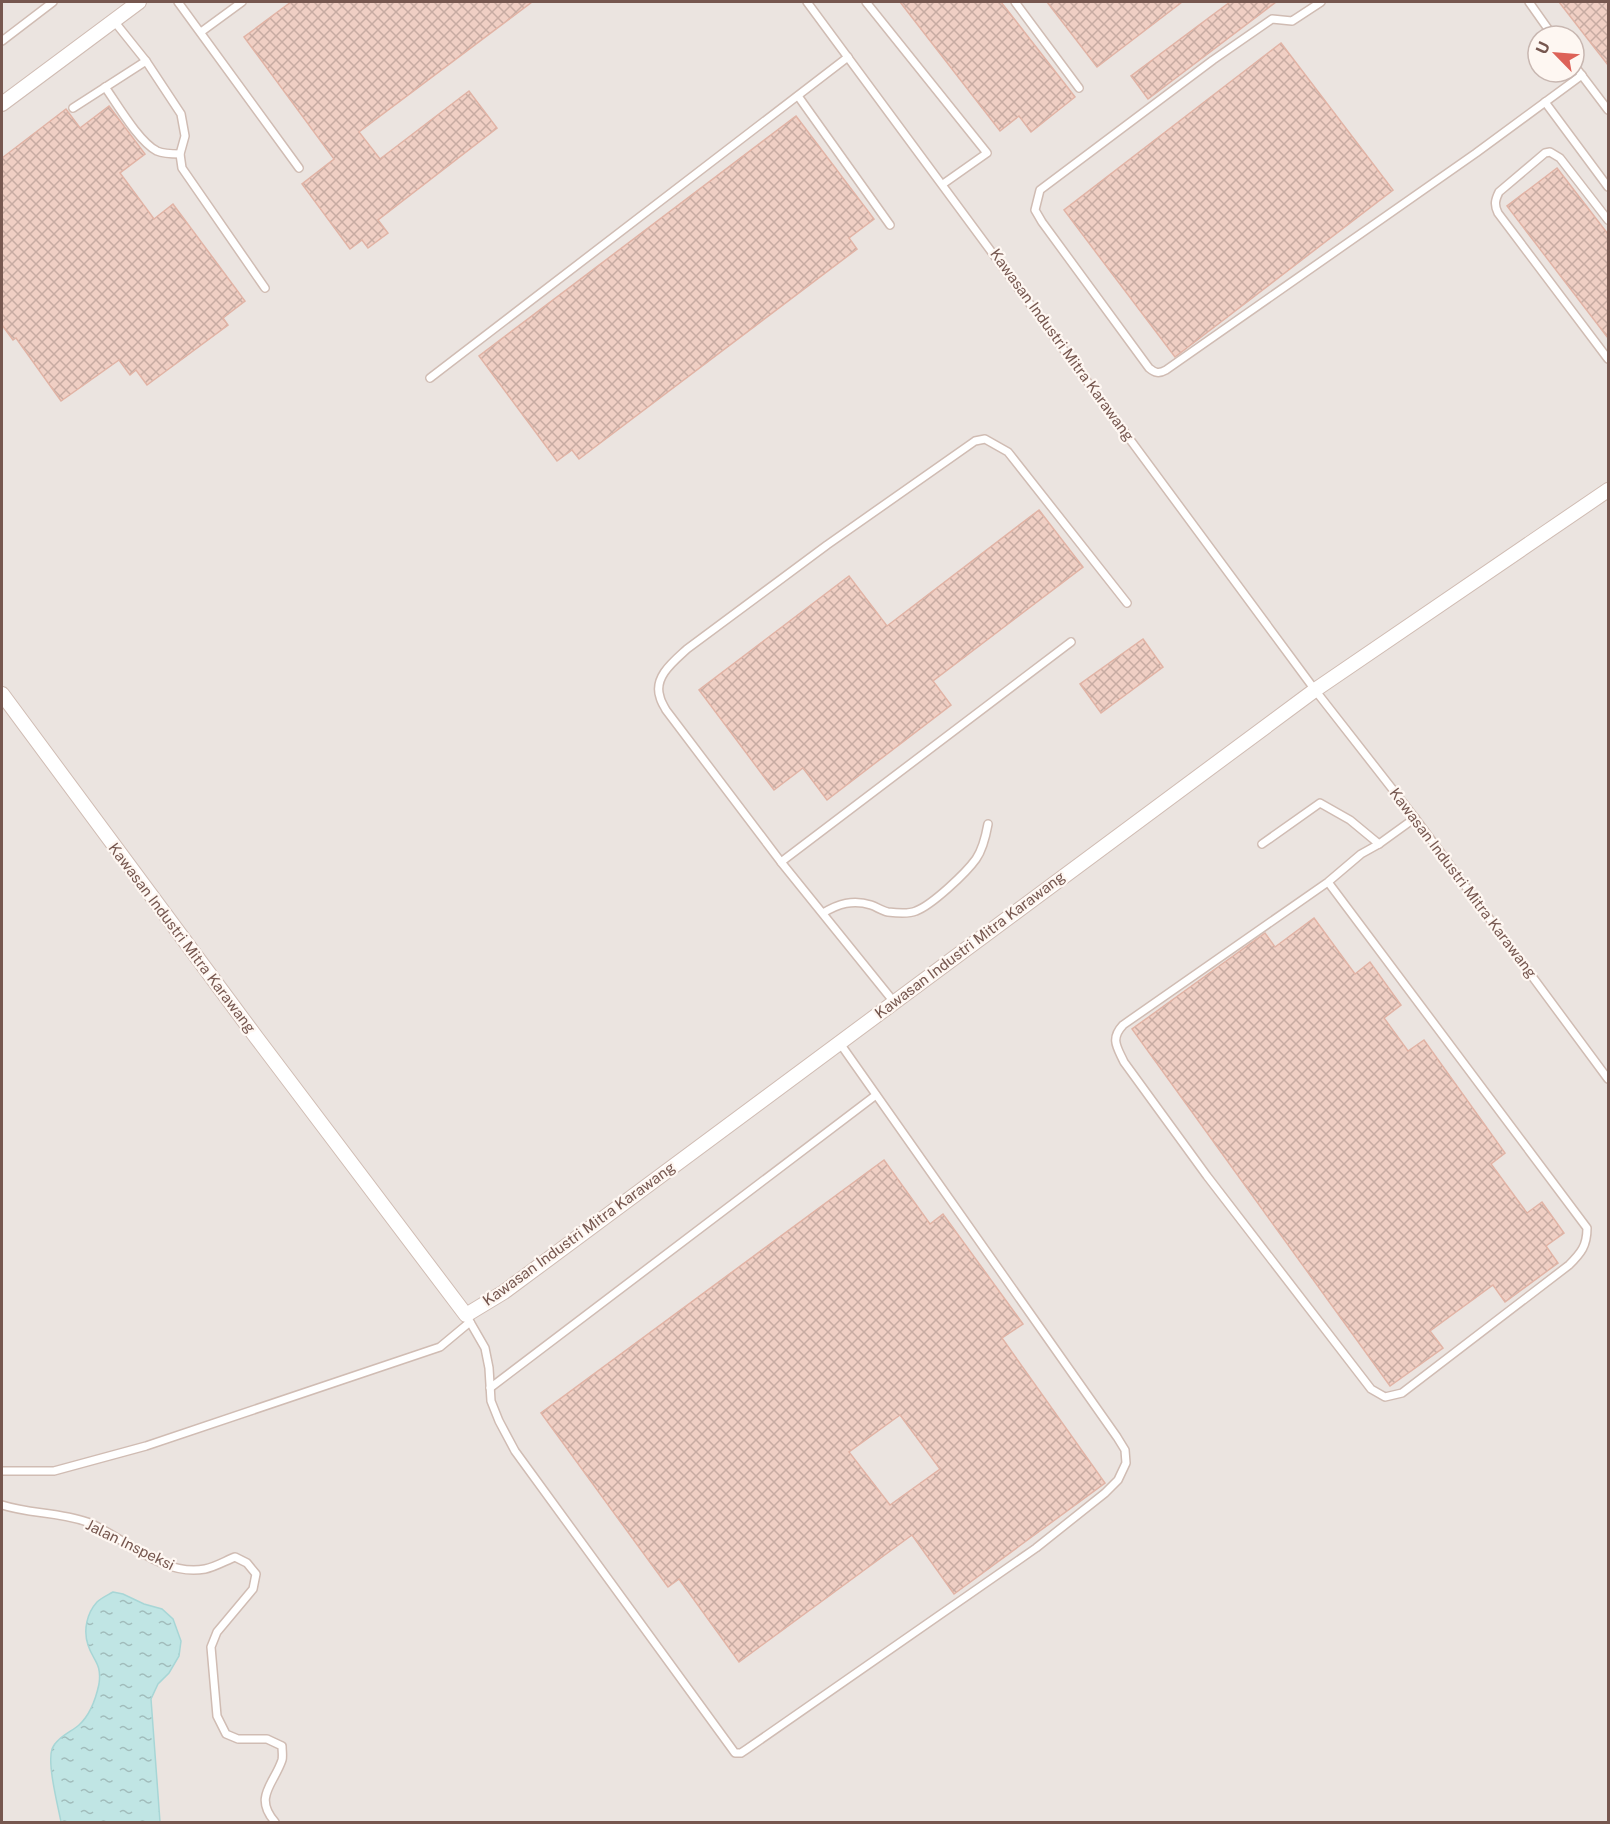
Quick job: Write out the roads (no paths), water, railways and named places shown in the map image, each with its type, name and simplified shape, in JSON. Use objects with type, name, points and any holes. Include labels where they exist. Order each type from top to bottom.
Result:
[{"type":"street","points":[[2,104],[140,2]]},
{"type":"street","name":"Kawasan Industri Mitra Karawang","points":[[2,694],[468,1318],[1315,690],[1608,490]]},
{"type":"lane","points":[[2,41],[53,2]]},
{"type":"lane","points":[[178,2],[299,168]]},
{"type":"lane","points":[[201,32],[242,2]]},
{"type":"lane","name":"Kawasan Industri Mitra Karawang","points":[[807,2],[1315,690],[1415,818],[1608,1078]]},
{"type":"lane","points":[[866,2],[987,153],[943,184]]},
{"type":"lane","points":[[1015,2],[1079,88]]},
{"type":"lane","points":[[1321,2],[1292,21],[1272,20],[1213,60],[1040,190],[1035,210],[1038,216],[1087,285],[1154,372],[1160,373],[1166,370],[1466,160],[1570,84]]},
{"type":"lane","points":[[1529,2],[1545,24]]},
{"type":"lane","points":[[114,21],[146,61],[181,114],[185,136],[180,154],[182,168],[265,288]]},
{"type":"lane","points":[[430,378],[848,57]]},
{"type":"lane","points":[[74,108],[146,61]]},
{"type":"lane","points":[[1586,80],[1608,110]]},
{"type":"lane","points":[[105,87],[138,134],[155,150],[166,154],[180,154]]},
{"type":"lane","points":[[798,96],[890,225]]},
{"type":"lane","points":[[1545,102],[1608,187]]},
{"type":"lane","points":[[1608,220],[1560,158],[1550,152],[1545,153],[1499,192],[1495,199],[1498,213],[1608,359]]},
{"type":"lane","points":[[894,1002],[782,862],[666,710],[658,691],[660,679],[668,666],[696,642],[827,545],[975,441],[985,440],[1008,452],[1127,603]]},
{"type":"lane","points":[[782,862],[1071,642]]},
{"type":"lane","points":[[1262,844],[1320,803],[1350,820],[1379,844]]},
{"type":"lane","points":[[1328,882],[1587,1228],[1587,1241],[1583,1252],[1569,1266],[1402,1393],[1385,1397],[1371,1389],[1207,1176],[1124,1062],[1115,1041],[1117,1031],[1123,1025],[1328,882],[1360,854],[1379,844],[1415,818]]},
{"type":"lane","points":[[823,914],[837,904],[857,902],[886,912],[915,911],[932,901],[963,874],[977,858],[985,840],[988,824]]},
{"type":"lane","points":[[2,1466],[5,1471],[54,1471],[147,1446],[440,1347],[468,1318],[485,1348],[491,1401],[515,1451],[735,1752],[741,1753],[1036,1548],[1119,1480],[1126,1463],[1125,1450],[1117,1437],[839,1042]]},
{"type":"lane","points":[[490,1388],[876,1095]]},
{"type":"lane","name":"Jalan Inspeksi","points":[[2,1505],[16,1510],[65,1516],[89,1523],[150,1557],[179,1570],[205,1569],[235,1557],[247,1563],[256,1574],[253,1589],[217,1632],[211,1647],[217,1716],[226,1734],[238,1739],[267,1739],[282,1746],[283,1758],[266,1790],[266,1806],[275,1822]]},
{"type":"water","points":[[113,1592],[162,1609],[173,1619],[181,1641],[179,1656],[169,1673],[158,1684],[151,1699],[160,1822],[61,1822],[52,1774],[52,1749],[60,1738],[83,1721],[94,1700],[100,1677],[87,1639],[87,1622],[97,1602]]}]
